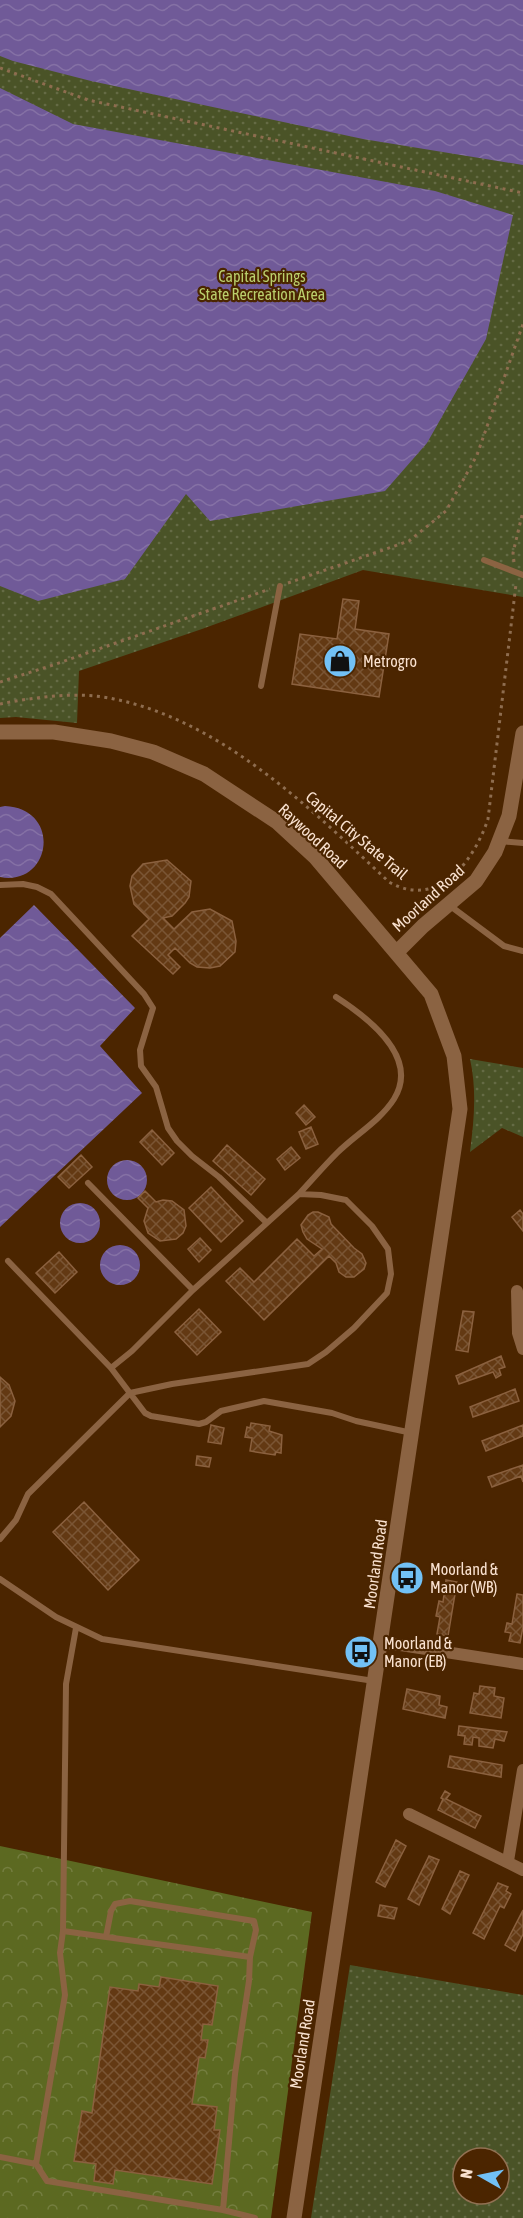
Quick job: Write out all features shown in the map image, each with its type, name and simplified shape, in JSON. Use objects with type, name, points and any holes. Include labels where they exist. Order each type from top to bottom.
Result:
[{"type":"street","name":"Raywood Road","points":[[0,732],[54,732],[111,741],[153,752],[204,774],[277,822],[315,858],[431,994],[454,1056]]},
{"type":"street","name":"Moorland Road","points":[[397,952],[423,926],[476,881],[495,852],[508,816],[523,733]]},
{"type":"street","name":"Moorland Road","points":[[294,2218],[460,1109],[454,1056]]},
{"type":"street","points":[[517,1291],[518,1333],[523,1349]]},
{"type":"street","points":[[381,1642],[523,1664]]},
{"type":"street","points":[[508,1861],[523,1770]]},
{"type":"street","points":[[409,1814],[523,1870]]},
{"type":"lane","points":[[484,560],[523,575]]},
{"type":"lane","points":[[261,686],[280,586]]},
{"type":"lane","points":[[500,841],[523,843]]},
{"type":"lane","points":[[0,885],[23,884],[37,887],[51,894],[144,994],[153,1008],[140,1050],[141,1066],[156,1086],[168,1128],[192,1156],[219,1177],[267,1223]]},
{"type":"lane","points":[[448,905],[504,946],[523,951]]},
{"type":"lane","points":[[111,1368],[299,1194],[337,1153],[384,1111],[395,1097],[400,1078],[399,1060],[393,1048],[358,1011],[336,997]]},
{"type":"lane","points":[[88,1183],[193,1290]]},
{"type":"lane","points":[[0,1539],[16,1520],[28,1494],[130,1393],[172,1384],[308,1364],[354,1328],[387,1293],[391,1274],[388,1249],[372,1226],[346,1200],[299,1194]]},
{"type":"lane","points":[[8,1261],[111,1368],[145,1413],[184,1423],[206,1422],[221,1411],[264,1401],[332,1413],[356,1421],[412,1433]]},
{"type":"lane","points":[[0,1579],[56,1617],[102,1639],[375,1682]]},
{"type":"lane","points":[[76,1628],[66,1684],[63,1931],[60,1953],[65,1995],[36,2164],[47,2181],[223,2210],[255,2218]]},
{"type":"lane","points":[[106,1937],[111,1911],[115,1904],[130,1901],[254,1921],[256,1930],[250,1957],[249,1982],[235,2074],[223,2210]]},
{"type":"lane","points":[[63,1931],[250,1957]]},
{"type":"lane","points":[[0,2157],[36,2164]]},
{"type":"path","points":[[0,68],[88,100],[523,193]]},
{"type":"path","points":[[0,682],[409,541],[446,511],[477,455],[523,325]]},
{"type":"path","name":"Capital City State Trail","points":[[0,704],[60,696],[112,698],[158,711],[209,735],[258,769],[312,812],[389,882],[403,890],[428,889],[445,882],[459,871],[481,838],[488,819],[497,754],[498,721],[512,628],[516,572],[513,553],[523,511]]},
{"type":"green space","name":"Capital Springs State Recreation Area","points":[[0,0],[523,0],[523,597],[363,570],[79,671],[77,723],[16,717],[0,718]]},
{"type":"green space","points":[[470,1059],[523,1068],[523,1137],[502,1128],[470,1152],[474,1094]]},
{"type":"green space","points":[[0,1846],[312,1912],[271,2218],[0,2218]]},
{"type":"green space","points":[[350,1965],[523,1995],[523,2218],[311,2218]]},
{"type":"water","points":[[0,0],[523,0],[523,165],[363,139],[91,81],[13,61],[0,56]]},
{"type":"water","points":[[0,88],[73,124],[435,191],[513,215],[486,339],[427,443],[385,491],[210,521],[186,494],[125,579],[38,601],[0,586]]},
{"type":"water","points":[[0,807],[24,810],[36,820],[42,832],[43,846],[39,860],[30,871],[17,877],[0,877]]},
{"type":"water","points":[[34,905],[135,1008],[100,1046],[142,1093],[0,1227],[0,938]]},
{"type":"water","points":[[127,1160],[141,1166],[147,1180],[141,1194],[127,1200],[113,1194],[107,1180],[113,1166]]},
{"type":"water","points":[[80,1203],[94,1209],[100,1223],[94,1237],[80,1243],[66,1237],[60,1223],[66,1209]]},
{"type":"water","points":[[120,1245],[134,1251],[140,1265],[134,1279],[120,1285],[106,1279],[100,1265],[106,1251]]},
{"type":"building","name":"Metrogro","points":[[343,599],[359,601],[355,629],[389,634],[379,697],[292,684],[300,634],[337,639]]},
{"type":"building","points":[[167,860],[191,881],[189,897],[185,903],[172,916],[163,918],[174,929],[192,912],[210,909],[232,921],[236,941],[235,952],[220,966],[197,967],[175,948],[168,955],[180,967],[173,974],[132,936],[149,919],[134,904],[130,886],[132,876],[143,864]]},
{"type":"building","points":[[304,1105],[315,1117],[306,1125],[296,1113]]},
{"type":"building","points":[[311,1127],[318,1144],[306,1149],[299,1132]]},
{"type":"building","points":[[152,1130],[174,1153],[162,1165],[140,1142]]},
{"type":"building","points":[[227,1145],[265,1179],[251,1195],[213,1161]]},
{"type":"building","points":[[291,1147],[300,1158],[285,1170],[277,1159]]},
{"type":"building","points":[[81,1155],[92,1167],[69,1188],[58,1177]]},
{"type":"building","points":[[211,1187],[243,1221],[221,1242],[189,1208]]},
{"type":"building","points":[[145,1191],[156,1202],[172,1201],[184,1210],[186,1226],[183,1233],[176,1239],[160,1241],[148,1233],[144,1221],[148,1208],[138,1198]]},
{"type":"building","points":[[520,1210],[523,1214],[523,1231],[512,1217]]},
{"type":"building","points":[[313,1212],[329,1217],[331,1224],[362,1254],[366,1263],[364,1269],[354,1277],[346,1277],[339,1272],[336,1263],[329,1256],[264,1320],[226,1281],[240,1268],[254,1282],[297,1239],[314,1256],[322,1249],[307,1239],[301,1225]]},
{"type":"building","points":[[200,1238],[211,1250],[199,1262],[188,1249]]},
{"type":"building","points":[[59,1252],[77,1272],[55,1293],[36,1273]]},
{"type":"building","points":[[199,1309],[221,1332],[197,1355],[175,1332]]},
{"type":"building","points":[[463,1311],[474,1312],[468,1352],[456,1350]]},
{"type":"building","points":[[501,1356],[505,1367],[499,1369],[501,1375],[496,1378],[493,1372],[459,1384],[456,1376]]},
{"type":"building","points":[[0,1377],[9,1385],[15,1401],[11,1416],[0,1427]]},
{"type":"building","points":[[515,1389],[519,1401],[473,1417],[470,1407]]},
{"type":"building","points":[[251,1423],[270,1426],[269,1431],[282,1435],[281,1453],[276,1452],[275,1455],[250,1451],[252,1438],[245,1437],[247,1427],[250,1428]]},
{"type":"building","points":[[211,1425],[224,1428],[221,1444],[208,1442]]},
{"type":"building","points":[[523,1425],[523,1436],[486,1451],[482,1441]]},
{"type":"building","points":[[197,1456],[211,1458],[209,1467],[196,1465]]},
{"type":"building","points":[[523,1465],[523,1482],[521,1476],[492,1487],[488,1477]]},
{"type":"building","points":[[84,1502],[139,1560],[108,1590],[53,1532]]},
{"type":"building","points":[[446,1580],[457,1582],[448,1636],[437,1634],[440,1617],[436,1616],[439,1601],[443,1602]]},
{"type":"building","points":[[517,1594],[523,1595],[523,1627],[520,1643],[509,1641],[511,1633],[505,1632],[507,1623],[512,1624]]},
{"type":"building","points":[[480,1686],[495,1688],[494,1696],[504,1698],[501,1718],[470,1713],[474,1693],[479,1694]]},
{"type":"building","points":[[407,1689],[440,1696],[439,1705],[447,1707],[445,1718],[403,1709]]},
{"type":"building","points":[[459,1726],[507,1732],[504,1741],[495,1739],[493,1748],[479,1746],[479,1738],[473,1737],[472,1745],[464,1744],[465,1736],[458,1735]]},
{"type":"building","points":[[450,1756],[502,1765],[501,1777],[448,1767]]},
{"type":"building","points":[[445,1791],[450,1794],[446,1799],[481,1816],[475,1828],[438,1810]]},
{"type":"building","points":[[396,1840],[406,1846],[385,1887],[376,1882]]},
{"type":"building","points":[[429,1856],[439,1860],[419,1905],[408,1899]]},
{"type":"building","points":[[460,1871],[469,1875],[450,1914],[442,1909]]},
{"type":"building","points":[[498,1883],[508,1887],[506,1891],[511,1894],[504,1908],[500,1906],[484,1939],[473,1933]]},
{"type":"building","points":[[380,1905],[397,1908],[394,1919],[378,1916]]},
{"type":"building","points":[[523,1910],[523,1934],[515,1951],[505,1945]]},
{"type":"building","points":[[161,1977],[218,1986],[212,2025],[203,2024],[201,2040],[208,2040],[205,2058],[199,2057],[192,2104],[217,2107],[214,2130],[220,2130],[212,2184],[115,2170],[113,2184],[94,2181],[96,2164],[74,2161],[82,2111],[92,2113],[110,1987],[138,1991],[139,1984],[159,1987]]},
{"type":"place","name":"Metrogro","points":[[340,661]]},
{"type":"place","name":"Moorland & Manor (WB)","points":[[407,1578]]},
{"type":"place","name":"Moorland & Manor (EB)","points":[[361,1652]]}]
